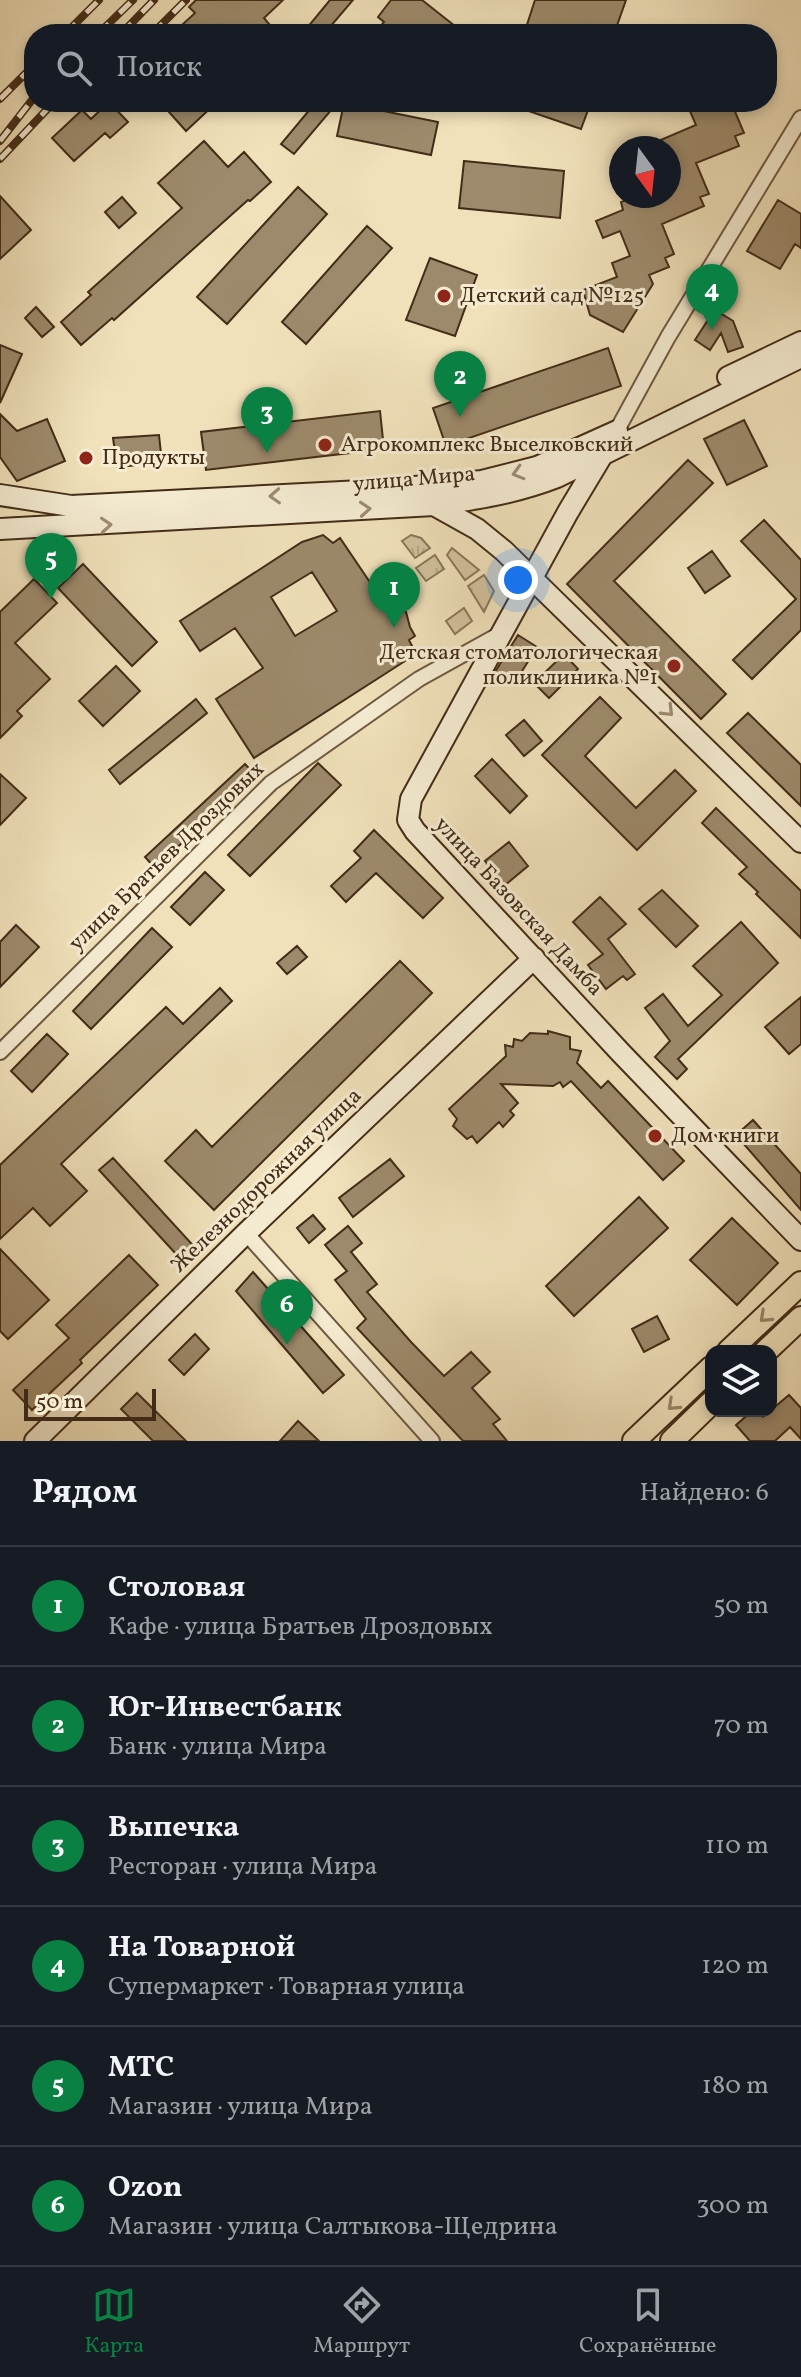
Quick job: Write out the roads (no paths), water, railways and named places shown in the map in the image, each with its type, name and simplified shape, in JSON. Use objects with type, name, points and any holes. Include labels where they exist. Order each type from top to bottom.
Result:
[{"type":"main road","points":[[735,1345],[801,1283]]},
{"type":"main road","points":[[772,1345],[801,1318]]},
{"type":"main road","points":[[634,1441],[705,1374]]},
{"type":"main road","points":[[672,1441],[705,1409]]},
{"type":"street","points":[[616,432],[668,337],[801,118]]},
{"type":"street","name":"улица Мира","points":[[0,495],[80,506],[381,490],[482,481],[537,467],[796,356]]},
{"type":"street","name":"улица Мира","points":[[0,529],[434,505],[490,498],[528,489],[600,456],[796,356]]},
{"type":"street","name":"улица Базовская Дамба","points":[[616,432],[500,634],[411,799],[408,820],[415,831],[801,1240]]},
{"type":"street","points":[[434,505],[477,529],[532,577],[801,842]]},
{"type":"street","name":"улица Братьев Дроздовых","points":[[0,1052],[271,783],[419,679],[500,634]]},
{"type":"street","name":"Железнодорожная улица","points":[[35,1441],[246,1233],[534,958]]},
{"type":"street","points":[[246,1233],[432,1441]]},
{"type":"railway","points":[[75,24],[99,0]]},
{"type":"railway","points":[[108,24],[133,0]]},
{"type":"railway","points":[[131,24],[154,0]]},
{"type":"railway","points":[[162,24],[186,0]]},
{"type":"railway","points":[[0,99],[24,75]]},
{"type":"railway","points":[[0,141],[24,110]]},
{"type":"railway","points":[[0,159],[45,112]]},
{"type":"place","name":"Детский сад №125","points":[[444,296]]},
{"type":"place","name":"На Товарной","points":[[712,330]]},
{"type":"place","name":"Юг-Инвестбанк","points":[[460,417]]},
{"type":"place","name":"Агрокомплекс Выселковский","points":[[325,445]]},
{"type":"place","name":"Выпечка","points":[[267,453]]},
{"type":"place","name":"Продукты","points":[[86,458]]},
{"type":"place","name":"МТС","points":[[51,599]]},
{"type":"place","name":"Столовая","points":[[394,628]]},
{"type":"place","name":"Детская стоматологическая поликлиника №1","points":[[674,666]]},
{"type":"place","name":"Дом книги","points":[[655,1136]]},
{"type":"place","name":"Ozon","points":[[287,1345]]}]
